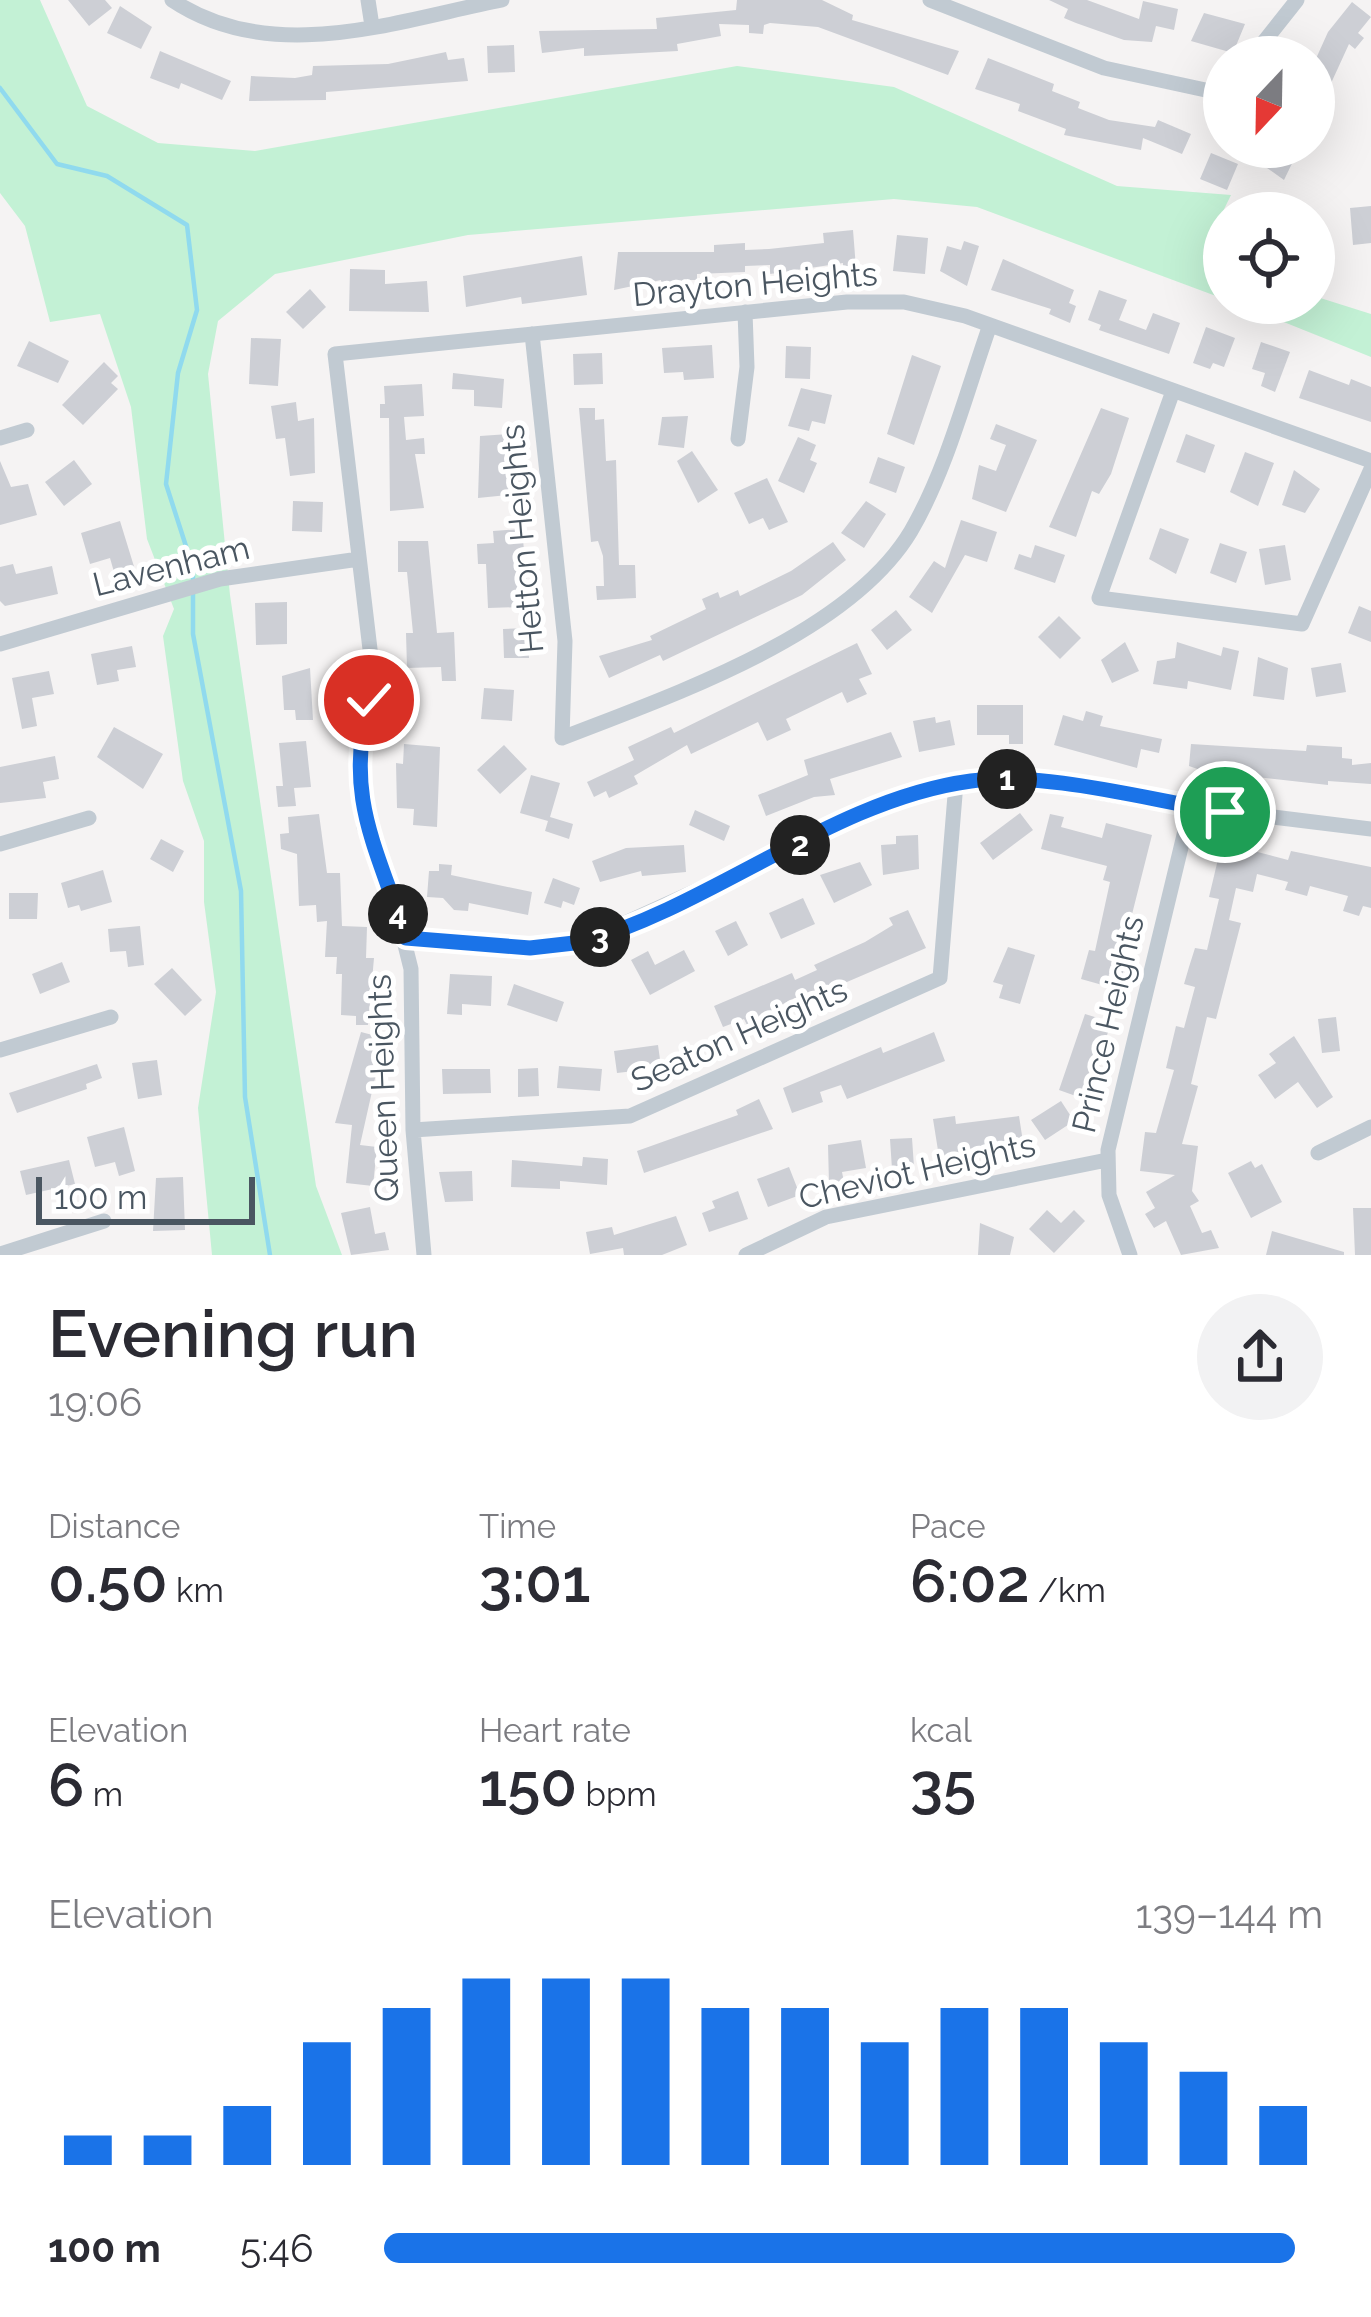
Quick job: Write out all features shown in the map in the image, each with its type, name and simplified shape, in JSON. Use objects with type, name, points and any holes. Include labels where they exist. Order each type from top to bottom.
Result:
[{"type":"street","points":[[172,0],[215,23],[257,34],[300,37],[502,0]]},
{"type":"street","points":[[368,0],[372,26]]},
{"type":"street","points":[[930,0],[1104,68],[1203,89]]},
{"type":"street","points":[[1269,36],[1297,0]]},
{"type":"street","name":"Drayton Heights","points":[[335,354],[875,301],[932,307],[1371,465]]},
{"type":"street","points":[[738,439],[747,367],[746,312]]},
{"type":"street","name":"Hetton Heights","points":[[532,334],[565,641],[562,738],[810,628],[875,578],[923,508],[990,325]]},
{"type":"street","name":"Queen Heights","points":[[335,354],[372,666],[357,760],[360,805],[406,938],[413,998],[412,1130],[424,1255]]},
{"type":"street","points":[[1173,391],[1099,598],[1302,624],[1371,465]]},
{"type":"street","points":[[0,438],[27,430]]},
{"type":"street","name":"Lavenham","points":[[0,644],[220,579],[359,559]]},
{"type":"street","points":[[406,938],[530,948],[583,942],[888,804],[956,783],[1030,780],[1371,829]]},
{"type":"street","name":"Seaton Heights","points":[[412,1130],[630,1117],[940,978],[956,783]]},
{"type":"street","name":"Prince Heights","points":[[1130,1255],[1109,1195],[1107,1160],[1190,806]]},
{"type":"street","points":[[0,844],[89,818]]},
{"type":"street","points":[[0,1050],[111,1017]]},
{"type":"street","points":[[1318,1153],[1371,1127]]},
{"type":"street","name":"Cheviot Heights","points":[[746,1255],[826,1217],[1107,1160]]},
{"type":"street","points":[[0,1254],[104,1221]]},
{"type":"green space","points":[[0,0],[40,0],[87,106],[158,143],[255,151],[737,66],[894,87],[1117,186],[1203,193],[1203,291],[977,207],[894,199],[468,235],[275,274],[218,321],[208,374],[230,595],[316,1186],[342,1255],[212,1255],[198,1108],[216,992],[204,902],[204,841],[183,781],[163,636],[174,609],[147,539],[131,407],[100,314],[50,322],[25,226],[0,193]]},
{"type":"green space","points":[[1335,303],[1371,314],[1371,357],[1288,324],[1335,324]]},
{"type":"building","points":[[68,0],[105,0],[112,8],[89,26]]},
{"type":"building","points":[[737,0],[822,0],[853,15],[852,20],[959,51],[948,75],[818,27],[770,23],[764,25],[763,34],[749,33],[749,25],[719,24],[721,36],[677,44],[678,51],[584,56],[584,48],[542,53],[539,31],[657,29],[656,18],[736,10]]},
{"type":"building","points":[[1049,0],[1087,0],[1139,19],[1143,1],[1178,9],[1174,30],[1156,26],[1152,42],[1124,40],[1076,23],[1064,18],[1068,9]]},
{"type":"building","points":[[1352,2],[1371,17],[1358,33],[1364,38],[1355,49],[1349,44],[1335,75],[1335,36],[1326,36]]},
{"type":"building","points":[[120,6],[152,27],[141,49],[107,33]]},
{"type":"building","points":[[1204,13],[1245,24],[1240,36],[1203,36],[1203,44],[1191,41]]},
{"type":"building","points":[[514,45],[515,72],[488,73],[487,46]]},
{"type":"building","points":[[160,51],[231,81],[222,100],[181,83],[179,89],[150,78]]},
{"type":"building","points":[[446,52],[448,60],[464,58],[468,81],[326,92],[326,100],[249,101],[251,76],[295,78],[312,75],[313,66],[388,64]]},
{"type":"building","points":[[988,58],[1054,84],[1052,91],[1109,120],[1155,127],[1158,120],[1191,134],[1182,154],[1143,138],[1141,150],[1064,135],[1066,129],[1018,111],[1020,104],[975,89]]},
{"type":"building","points":[[1205,168],[1236,168],[1227,190],[1200,179]]},
{"type":"building","points":[[1267,168],[1290,168],[1284,180]]},
{"type":"building","points":[[1371,206],[1371,243],[1353,245],[1350,208]]},
{"type":"building","points":[[853,230],[856,268],[843,269],[843,263],[770,274],[770,265],[745,266],[745,272],[697,274],[697,280],[685,280],[685,288],[661,288],[661,280],[614,290],[618,252],[714,252],[714,245],[745,243],[745,250],[769,249],[824,243],[823,233]]},
{"type":"building","points":[[897,235],[928,238],[925,274],[893,271]]},
{"type":"building","points":[[964,241],[979,246],[967,286],[940,271],[947,246],[961,250]]},
{"type":"building","points":[[582,256],[587,295],[522,304],[521,297],[466,307],[463,276]]},
{"type":"building","points":[[1003,259],[1074,290],[1069,303],[1076,306],[1070,323],[1049,314],[1051,309],[991,290]]},
{"type":"building","points":[[350,269],[385,270],[385,284],[427,281],[429,312],[349,311]]},
{"type":"building","points":[[310,289],[326,307],[303,329],[286,312]]},
{"type":"building","points":[[1099,290],[1127,300],[1119,320],[1146,330],[1153,313],[1180,323],[1169,354],[1099,330],[1101,325],[1088,320]]},
{"type":"building","points":[[1206,327],[1235,338],[1224,367],[1213,363],[1210,369],[1193,363]]},
{"type":"building","points":[[251,338],[281,339],[278,386],[249,384]]},
{"type":"building","points":[[29,341],[69,361],[58,383],[17,366]]},
{"type":"building","points":[[1261,342],[1290,352],[1275,392],[1261,386],[1265,373],[1252,369]]},
{"type":"building","points":[[712,345],[714,378],[684,380],[683,372],[664,373],[662,348]]},
{"type":"building","points":[[786,346],[811,347],[810,379],[785,378]]},
{"type":"building","points":[[602,353],[603,384],[574,385],[573,354]]},
{"type":"building","points":[[912,355],[941,366],[914,445],[887,434]]},
{"type":"building","points":[[104,362],[118,376],[111,383],[118,389],[83,425],[62,405]]},
{"type":"building","points":[[1309,370],[1349,385],[1351,379],[1371,387],[1371,422],[1299,398]]},
{"type":"building","points":[[453,373],[504,379],[502,408],[474,406],[474,390],[452,389]]},
{"type":"building","points":[[422,384],[424,416],[404,417],[406,440],[424,438],[425,454],[415,454],[424,508],[390,511],[389,418],[380,418],[384,386]]},
{"type":"building","points":[[801,388],[832,395],[825,424],[812,421],[809,431],[788,426]]},
{"type":"building","points":[[296,402],[298,421],[314,418],[315,473],[290,476],[285,438],[276,439],[271,406]]},
{"type":"building","points":[[579,408],[595,408],[595,420],[604,419],[606,461],[616,460],[619,565],[635,565],[636,598],[597,600],[596,586],[604,586],[603,556],[598,541],[591,542]]},
{"type":"building","points":[[1101,408],[1129,418],[1111,474],[1099,494],[1092,491],[1076,537],[1049,527]]},
{"type":"building","points":[[688,416],[684,448],[658,445],[662,417]]},
{"type":"building","points":[[996,424],[1037,440],[1006,512],[972,499],[979,465],[996,471],[1006,445],[990,439]]},
{"type":"building","points":[[509,434],[516,494],[478,498],[480,436]]},
{"type":"building","points":[[1186,434],[1215,445],[1205,473],[1176,462]]},
{"type":"building","points":[[798,437],[816,445],[810,460],[817,463],[804,493],[778,481]]},
{"type":"building","points":[[692,451],[718,490],[698,503],[677,461]]},
{"type":"building","points":[[1245,452],[1274,463],[1258,506],[1230,492]]},
{"type":"building","points":[[878,457],[905,467],[896,493],[869,483]]},
{"type":"building","points":[[74,460],[92,484],[64,506],[45,482]]},
{"type":"building","points":[[0,461],[11,487],[28,484],[37,515],[0,525]]},
{"type":"building","points":[[1294,470],[1320,489],[1305,513],[1282,505]]},
{"type":"building","points":[[767,478],[788,522],[769,530],[763,518],[749,524],[734,493]]},
{"type":"building","points":[[293,501],[323,502],[322,532],[292,531]]},
{"type":"building","points":[[866,501],[886,514],[864,548],[841,533]]},
{"type":"building","points":[[961,520],[997,532],[987,562],[965,555],[932,613],[909,597],[934,561],[945,568]]},
{"type":"building","points":[[120,521],[136,573],[116,579],[110,558],[90,564],[81,533]]},
{"type":"building","points":[[1160,528],[1189,539],[1176,574],[1149,559]]},
{"type":"building","points":[[522,529],[528,593],[519,593],[520,607],[488,608],[486,564],[478,564],[477,544],[494,543],[493,531]]},
{"type":"building","points":[[398,541],[428,541],[437,633],[454,632],[456,681],[442,681],[441,667],[407,668],[406,633],[413,633],[407,572],[398,572]]},
{"type":"building","points":[[833,542],[846,560],[802,595],[663,661],[660,655],[609,678],[599,656],[652,640],[650,636],[706,609],[702,599],[738,590],[740,596],[791,571]]},
{"type":"building","points":[[1220,543],[1247,552],[1236,583],[1210,573]]},
{"type":"building","points":[[1035,545],[1065,555],[1055,583],[1014,569],[1019,554],[1031,558]]},
{"type":"building","points":[[1285,545],[1291,580],[1265,585],[1259,549]]},
{"type":"building","points":[[13,564],[16,574],[52,566],[58,594],[5,606],[0,601],[0,567]]},
{"type":"building","points":[[287,602],[287,644],[256,645],[255,603]]},
{"type":"building","points":[[1359,606],[1371,611],[1371,642],[1348,633]]},
{"type":"building","points":[[896,610],[912,630],[887,650],[871,630]]},
{"type":"building","points":[[1059,616],[1081,638],[1060,659],[1038,637]]},
{"type":"building","points":[[528,628],[529,658],[504,658],[503,629]]},
{"type":"building","points":[[1125,642],[1139,671],[1112,683],[1101,660]]},
{"type":"building","points":[[1177,642],[1221,656],[1223,647],[1239,651],[1231,690],[1188,681],[1187,689],[1153,684],[1157,661],[1175,658]]},
{"type":"building","points":[[857,643],[872,674],[859,679],[867,694],[847,703],[842,692],[786,719],[791,730],[767,741],[758,722],[691,754],[687,745],[634,776],[638,784],[609,798],[606,791],[594,797],[587,782],[634,760],[628,747],[671,727],[674,733]]},
{"type":"building","points":[[132,646],[136,667],[117,670],[119,681],[97,685],[91,654]]},
{"type":"building","points":[[1258,657],[1288,668],[1284,700],[1253,696]]},
{"type":"building","points":[[1341,663],[1346,692],[1316,697],[1311,668]]},
{"type":"building","points":[[310,668],[313,720],[296,720],[295,710],[284,710],[282,676]]},
{"type":"building","points":[[49,671],[54,694],[32,698],[37,726],[22,729],[12,678]]},
{"type":"building","points":[[484,688],[514,690],[512,721],[481,719]]},
{"type":"building","points":[[977,705],[1023,705],[1023,744],[1009,744],[1009,735],[977,735]]},
{"type":"building","points":[[1086,711],[1103,716],[1100,726],[1162,739],[1159,753],[1141,749],[1137,768],[1054,745],[1063,715],[1083,721]]},
{"type":"building","points":[[935,717],[936,723],[950,720],[955,745],[919,752],[913,721]]},
{"type":"building","points":[[114,727],[163,754],[143,789],[97,757]]},
{"type":"building","points":[[891,732],[902,757],[830,779],[835,795],[814,797],[766,816],[758,795],[808,775],[804,760]]},
{"type":"building","points":[[306,741],[311,787],[294,788],[296,806],[278,807],[276,786],[283,786],[279,743]]},
{"type":"building","points":[[404,744],[440,747],[437,827],[413,825],[414,809],[397,808],[396,763],[403,764]]},
{"type":"building","points":[[1191,744],[1306,751],[1307,745],[1342,747],[1342,758],[1352,759],[1352,765],[1371,763],[1371,784],[1328,781],[1328,785],[1203,771],[1189,766]]},
{"type":"building","points":[[504,745],[527,769],[500,794],[477,770]]},
{"type":"building","points":[[55,756],[59,779],[43,782],[46,798],[0,803],[0,767]]},
{"type":"building","points":[[531,775],[560,783],[550,817],[573,824],[569,839],[545,831],[548,821],[520,813]]},
{"type":"building","points":[[695,810],[730,826],[724,841],[689,825]]},
{"type":"building","points":[[1020,813],[1033,830],[993,860],[980,843]]},
{"type":"building","points":[[319,814],[327,873],[340,873],[342,926],[367,927],[366,958],[374,958],[368,1025],[356,1025],[356,1016],[341,1015],[342,974],[336,974],[337,957],[325,957],[327,921],[317,922],[316,905],[299,906],[297,854],[281,849],[280,834],[289,833],[288,817]]},
{"type":"building","points":[[1050,814],[1064,817],[1061,827],[1102,838],[1106,823],[1152,835],[1121,958],[1126,960],[1122,977],[1109,974],[1106,986],[1081,979],[1089,950],[1095,951],[1110,882],[1103,880],[1107,866],[1041,849]]},
{"type":"building","points":[[918,835],[919,869],[883,875],[881,845],[896,844],[896,836]]},
{"type":"building","points":[[161,839],[184,851],[173,872],[150,859]]},
{"type":"building","points":[[684,845],[686,872],[642,876],[641,871],[600,882],[592,861],[626,848]]},
{"type":"building","points":[[1231,845],[1288,860],[1291,851],[1371,867],[1371,908],[1363,906],[1359,916],[1343,911],[1348,896],[1310,886],[1307,896],[1285,890],[1288,882],[1257,874],[1253,892],[1236,888],[1229,920],[1241,923],[1216,1019],[1207,1017],[1191,1084],[1198,1086],[1182,1144],[1198,1146],[1192,1191],[1199,1201],[1190,1206],[1202,1233],[1211,1230],[1219,1248],[1181,1255],[1166,1221],[1154,1228],[1145,1214],[1155,1208],[1146,1192],[1175,1175],[1140,1171],[1145,1132],[1156,1133],[1174,1070],[1166,1068],[1176,1026],[1184,1028],[1195,987],[1184,984],[1189,967],[1195,948],[1207,950],[1219,899],[1209,897],[1219,855],[1228,857]]},
{"type":"building","points":[[860,862],[872,885],[834,903],[820,875]]},
{"type":"building","points":[[439,864],[452,865],[451,875],[532,892],[528,915],[469,903],[468,911],[454,910],[443,898],[427,897],[429,871],[439,871]]},
{"type":"building","points":[[103,870],[112,902],[81,911],[79,905],[68,908],[61,883]]},
{"type":"building","points":[[553,878],[580,888],[574,905],[563,901],[561,908],[544,903]]},
{"type":"building","points":[[9,893],[38,893],[37,919],[9,919]]},
{"type":"building","points":[[803,898],[815,924],[781,939],[769,913]]},
{"type":"building","points":[[908,910],[926,948],[826,991],[824,987],[790,1000],[747,1025],[744,1019],[723,1027],[714,1006],[792,973],[795,980],[817,970],[814,965],[865,942],[893,925],[889,918]]},
{"type":"building","points":[[736,921],[748,945],[728,956],[715,931]]},
{"type":"building","points":[[140,926],[144,965],[128,967],[126,951],[110,952],[108,929]]},
{"type":"building","points":[[1008,947],[1035,955],[1020,1004],[999,998],[1003,985],[993,982]]},
{"type":"building","points":[[684,950],[695,971],[650,995],[631,960],[648,951],[655,965]]},
{"type":"building","points":[[62,962],[70,982],[40,994],[32,974]]},
{"type":"building","points":[[172,968],[202,1000],[185,1016],[154,984]]},
{"type":"building","points":[[450,974],[492,976],[491,1006],[462,1004],[462,1015],[447,1014]]},
{"type":"building","points":[[514,984],[564,1002],[557,1022],[507,1005]]},
{"type":"building","points":[[1085,1014],[1111,1022],[1105,1042],[1097,1040],[1091,1061],[1100,1064],[1087,1100],[1059,1090]]},
{"type":"building","points":[[1336,1017],[1340,1051],[1322,1053],[1318,1019]]},
{"type":"building","points":[[361,1032],[384,1038],[360,1145],[377,1147],[373,1186],[346,1183],[352,1125],[335,1123]]},
{"type":"building","points":[[934,1032],[945,1061],[847,1099],[841,1085],[820,1092],[823,1102],[792,1113],[783,1088],[881,1047],[883,1053]]},
{"type":"building","points":[[1294,1036],[1333,1097],[1317,1108],[1298,1082],[1275,1099],[1258,1075],[1276,1063],[1269,1054]]},
{"type":"building","points":[[658,1045],[662,1074],[635,1078],[634,1071],[617,1073],[614,1051]]},
{"type":"building","points":[[157,1060],[162,1095],[138,1099],[132,1063]]},
{"type":"building","points":[[97,1064],[102,1078],[86,1084],[87,1089],[17,1113],[9,1093]]},
{"type":"building","points":[[559,1066],[602,1069],[600,1091],[557,1088]]},
{"type":"building","points":[[538,1068],[539,1096],[518,1097],[518,1069]]},
{"type":"building","points":[[442,1069],[490,1069],[491,1093],[443,1094]]},
{"type":"building","points":[[759,1099],[773,1129],[644,1173],[637,1151],[738,1115],[736,1110]]},
{"type":"building","points":[[1061,1101],[1074,1121],[1045,1140],[1031,1120]]},
{"type":"building","points":[[955,1116],[956,1124],[1019,1116],[1023,1142],[960,1150],[961,1161],[940,1163],[933,1119]]},
{"type":"building","points":[[124,1127],[135,1171],[119,1176],[115,1162],[95,1167],[87,1137]]},
{"type":"building","points":[[912,1138],[914,1167],[892,1169],[890,1139]]},
{"type":"building","points":[[861,1140],[866,1168],[842,1172],[844,1182],[829,1184],[828,1145]]},
{"type":"building","points":[[583,1157],[608,1159],[607,1185],[560,1181],[560,1189],[511,1187],[512,1160],[582,1166]]},
{"type":"building","points":[[69,1160],[75,1184],[26,1195],[20,1171]]},
{"type":"building","points":[[1251,1161],[1255,1168],[1262,1164],[1282,1202],[1251,1218],[1228,1173]]},
{"type":"building","points":[[789,1167],[800,1195],[768,1207],[757,1179]]},
{"type":"building","points":[[472,1171],[473,1201],[445,1202],[439,1172]]},
{"type":"building","points":[[183,1177],[185,1230],[153,1231],[156,1178]]},
{"type":"building","points":[[738,1191],[748,1219],[709,1232],[702,1213],[715,1208],[712,1201]]},
{"type":"building","points":[[370,1207],[375,1234],[385,1232],[389,1250],[351,1255],[341,1213]]},
{"type":"building","points":[[1353,1208],[1371,1208],[1371,1255],[1355,1255]]},
{"type":"building","points":[[1047,1210],[1061,1223],[1074,1210],[1085,1221],[1054,1253],[1029,1229]]},
{"type":"building","points":[[676,1216],[687,1245],[662,1255],[624,1255],[623,1248],[590,1254],[586,1232],[612,1227],[614,1235]]},
{"type":"building","points":[[980,1223],[1014,1237],[1010,1255],[978,1255]]},
{"type":"building","points":[[1272,1231],[1344,1252],[1344,1255],[1266,1255]]},
{"type":"waterway","points":[[0,88],[57,164],[107,176],[187,225],[197,310],[178,373],[166,484],[193,568],[193,634],[241,891],[245,1097],[270,1255]]},
{"type":"route","points":[[369,700],[357,760],[360,805],[406,938],[530,948],[583,942],[608,935],[888,804],[974,780],[1030,780],[1225,812]]}]
